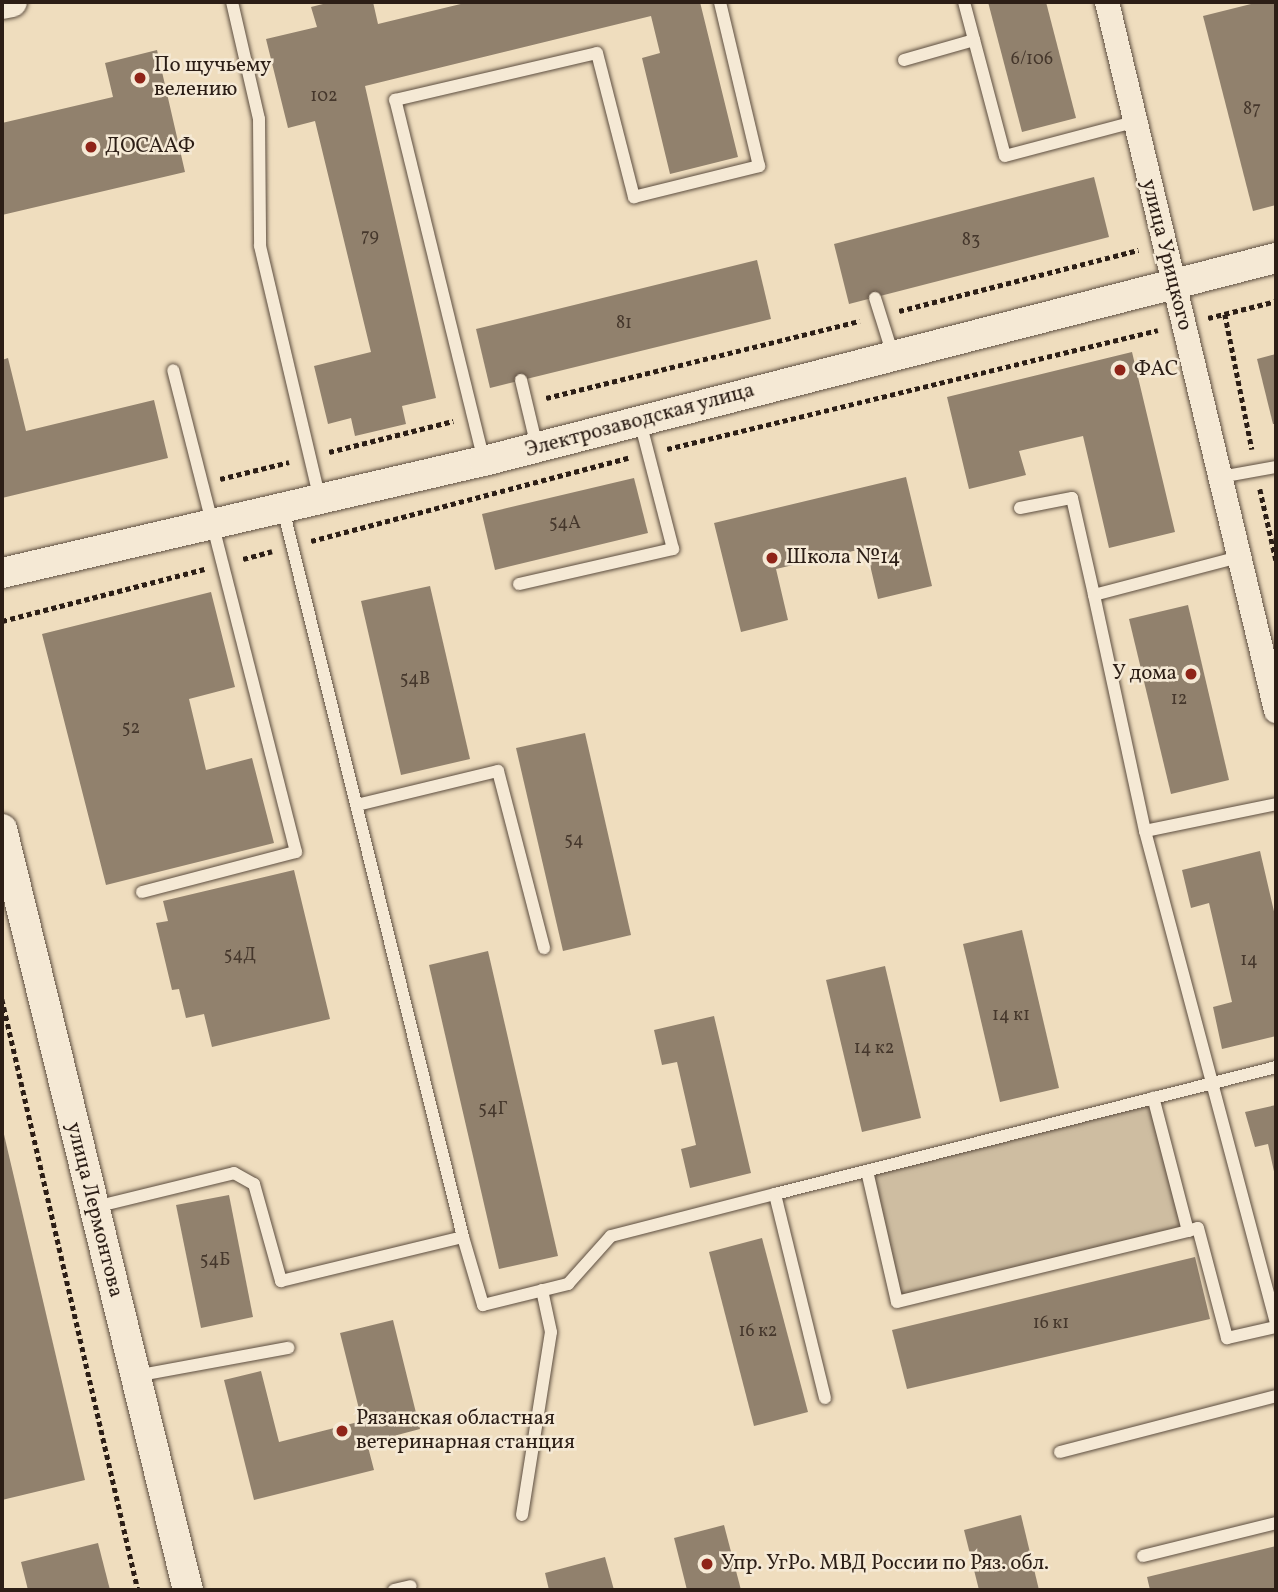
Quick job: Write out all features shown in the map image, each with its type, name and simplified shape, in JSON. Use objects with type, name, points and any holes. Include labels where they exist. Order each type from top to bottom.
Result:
[{"type":"street","points":[[2,4],[12,2]]},
{"type":"street","name":"улица Урицкого","points":[[1107,2],[1276,711]]},
{"type":"street","name":"Электрозаводская улица","points":[[2,573],[484,461],[1276,258]]},
{"type":"street","name":"улица Лермонтова","points":[[2,829],[188,1590]]},
{"type":"lane","points":[[232,2],[258,120],[260,246],[320,500]]},
{"type":"lane","points":[[484,461],[395,100],[597,53],[634,197],[758,166],[720,2]]},
{"type":"lane","points":[[964,2],[1005,156],[1134,122]]},
{"type":"lane","points":[[904,60],[974,40]]},
{"type":"lane","points":[[875,298],[892,355]]},
{"type":"lane","points":[[142,892],[296,852],[173,370]]},
{"type":"lane","points":[[521,380],[537,447]]},
{"type":"lane","points":[[519,584],[673,549],[640,421]]},
{"type":"lane","points":[[1220,477],[1276,467]]},
{"type":"lane","points":[[867,1171],[897,1302],[1198,1228],[1227,1338],[1276,1325],[1145,831],[1072,498],[1020,508]]},
{"type":"lane","points":[[284,509],[463,1237],[483,1306],[568,1284],[611,1236],[1276,1067]]},
{"type":"lane","points":[[1094,595],[1239,557]]},
{"type":"lane","points":[[357,805],[498,771],[544,948]]},
{"type":"lane","points":[[1145,831],[1276,804]]},
{"type":"lane","points":[[1153,1097],[1188,1231]]},
{"type":"lane","points":[[93,1208],[234,1173],[254,1184],[281,1281],[463,1237]]},
{"type":"lane","points":[[775,1194],[825,1398]]},
{"type":"lane","points":[[522,1515],[551,1332],[542,1290]]},
{"type":"lane","points":[[135,1376],[288,1348]]},
{"type":"lane","points":[[1060,1452],[1276,1396]]},
{"type":"lane","points":[[1143,1556],[1276,1523]]},
{"type":"lane","points":[[394,1590],[411,1586]]},
{"type":"path","points":[[881,316],[1163,243]]},
{"type":"path","points":[[2,621],[648,453],[1276,301]]},
{"type":"path","points":[[1225,314],[1276,560]]},
{"type":"path","points":[[2,999],[138,1590]]},
{"type":"shaded area","points":[[1150,1104],[1182,1226],[900,1296],[874,1174]]},
{"type":"building","points":[[331,2],[373,2],[378,24],[469,2],[700,2],[738,157],[670,174],[642,58],[660,53],[651,16],[365,86],[436,398],[402,406],[406,424],[355,436],[351,418],[328,424],[314,366],[371,352],[315,121],[288,128],[266,39],[317,27],[311,7]]},
{"type":"building","points":[[988,2],[1046,2],[1076,118],[1022,132]]},
{"type":"building","points":[[1259,2],[1276,2],[1276,205],[1253,211],[1203,16]]},
{"type":"building","name":"ДОСААФ","points":[[157,50],[185,172],[2,215],[2,123],[113,97],[105,63]]},
{"type":"building","points":[[1094,177],[1109,237],[849,304],[834,244]]},
{"type":"building","points":[[757,260],[771,319],[490,388],[476,329]]},
{"type":"building","points":[[1132,352],[1175,532],[1109,548],[1083,436],[1019,451],[1026,475],[969,489],[947,397]]},
{"type":"building","points":[[1276,354],[1276,424],[1273,424],[1257,359]]},
{"type":"building","points":[[8,358],[26,431],[154,400],[168,458],[2,498],[2,360]]},
{"type":"building","name":"Школа №14","points":[[906,477],[932,586],[878,599],[866,548],[776,569],[788,620],[741,632],[714,523]]},
{"type":"building","points":[[634,478],[648,533],[495,570],[482,514]]},
{"type":"building","points":[[430,586],[470,759],[401,775],[361,601]]},
{"type":"building","points":[[211,592],[235,687],[189,699],[206,770],[252,758],[274,843],[106,885],[42,634]]},
{"type":"building","points":[[1188,605],[1229,780],[1171,794],[1129,619]]},
{"type":"building","points":[[585,733],[631,935],[563,951],[516,748]]},
{"type":"building","points":[[1260,851],[1276,920],[1276,1036],[1222,1049],[1213,1007],[1232,1002],[1209,903],[1191,908],[1182,870]]},
{"type":"building","points":[[294,870],[330,1019],[212,1047],[204,1014],[186,1018],[179,989],[172,990],[156,923],[168,921],[163,901]]},
{"type":"building","points":[[1022,930],[1059,1088],[1000,1102],[963,944]]},
{"type":"building","points":[[488,951],[558,1256],[499,1269],[429,965]]},
{"type":"building","points":[[885,966],[921,1118],[862,1132],[826,980]]},
{"type":"building","points":[[714,1016],[751,1173],[690,1188],[681,1149],[696,1145],[677,1062],[662,1065],[654,1030]]},
{"type":"building","points":[[1276,1105],[1275,1176],[1268,1144],[1255,1147],[1245,1112]]},
{"type":"building","points":[[2,1126],[85,1480],[2,1500]]},
{"type":"building","points":[[229,1195],[253,1317],[201,1328],[176,1205]]},
{"type":"building","points":[[762,1238],[808,1412],[754,1426],[709,1252]]},
{"type":"building","points":[[1195,1257],[1210,1319],[907,1389],[892,1330]]},
{"type":"building","points":[[393,1320],[420,1429],[367,1443],[374,1470],[254,1500],[224,1380],[261,1371],[279,1442],[362,1421],[340,1333]]},
{"type":"building","points":[[1021,1515],[1039,1590],[979,1590],[964,1530]]},
{"type":"building","name":"Упр. УгРо. МВД России по Ряз. обл.","points":[[724,1525],[741,1590],[687,1590],[674,1538]]},
{"type":"building","points":[[98,1543],[110,1590],[28,1590],[21,1562]]},
{"type":"building","points":[[1276,1546],[1276,1590],[1150,1590],[1147,1577]]},
{"type":"building","points":[[605,1557],[614,1590],[549,1590],[545,1573]]},
{"type":"place","name":"По щучьему велению","points":[[140,78]]},
{"type":"place","name":"ДОСААФ","points":[[91,147]]},
{"type":"place","name":"ФАС","points":[[1120,370]]},
{"type":"place","name":"Школа №14","points":[[772,558]]},
{"type":"place","name":"У дома","points":[[1191,674]]},
{"type":"place","name":"Рязанская областная ветеринарная станция","points":[[342,1431]]},
{"type":"place","name":"Упр. УгРо. МВД России по Ряз. обл.","points":[[707,1564]]}]
